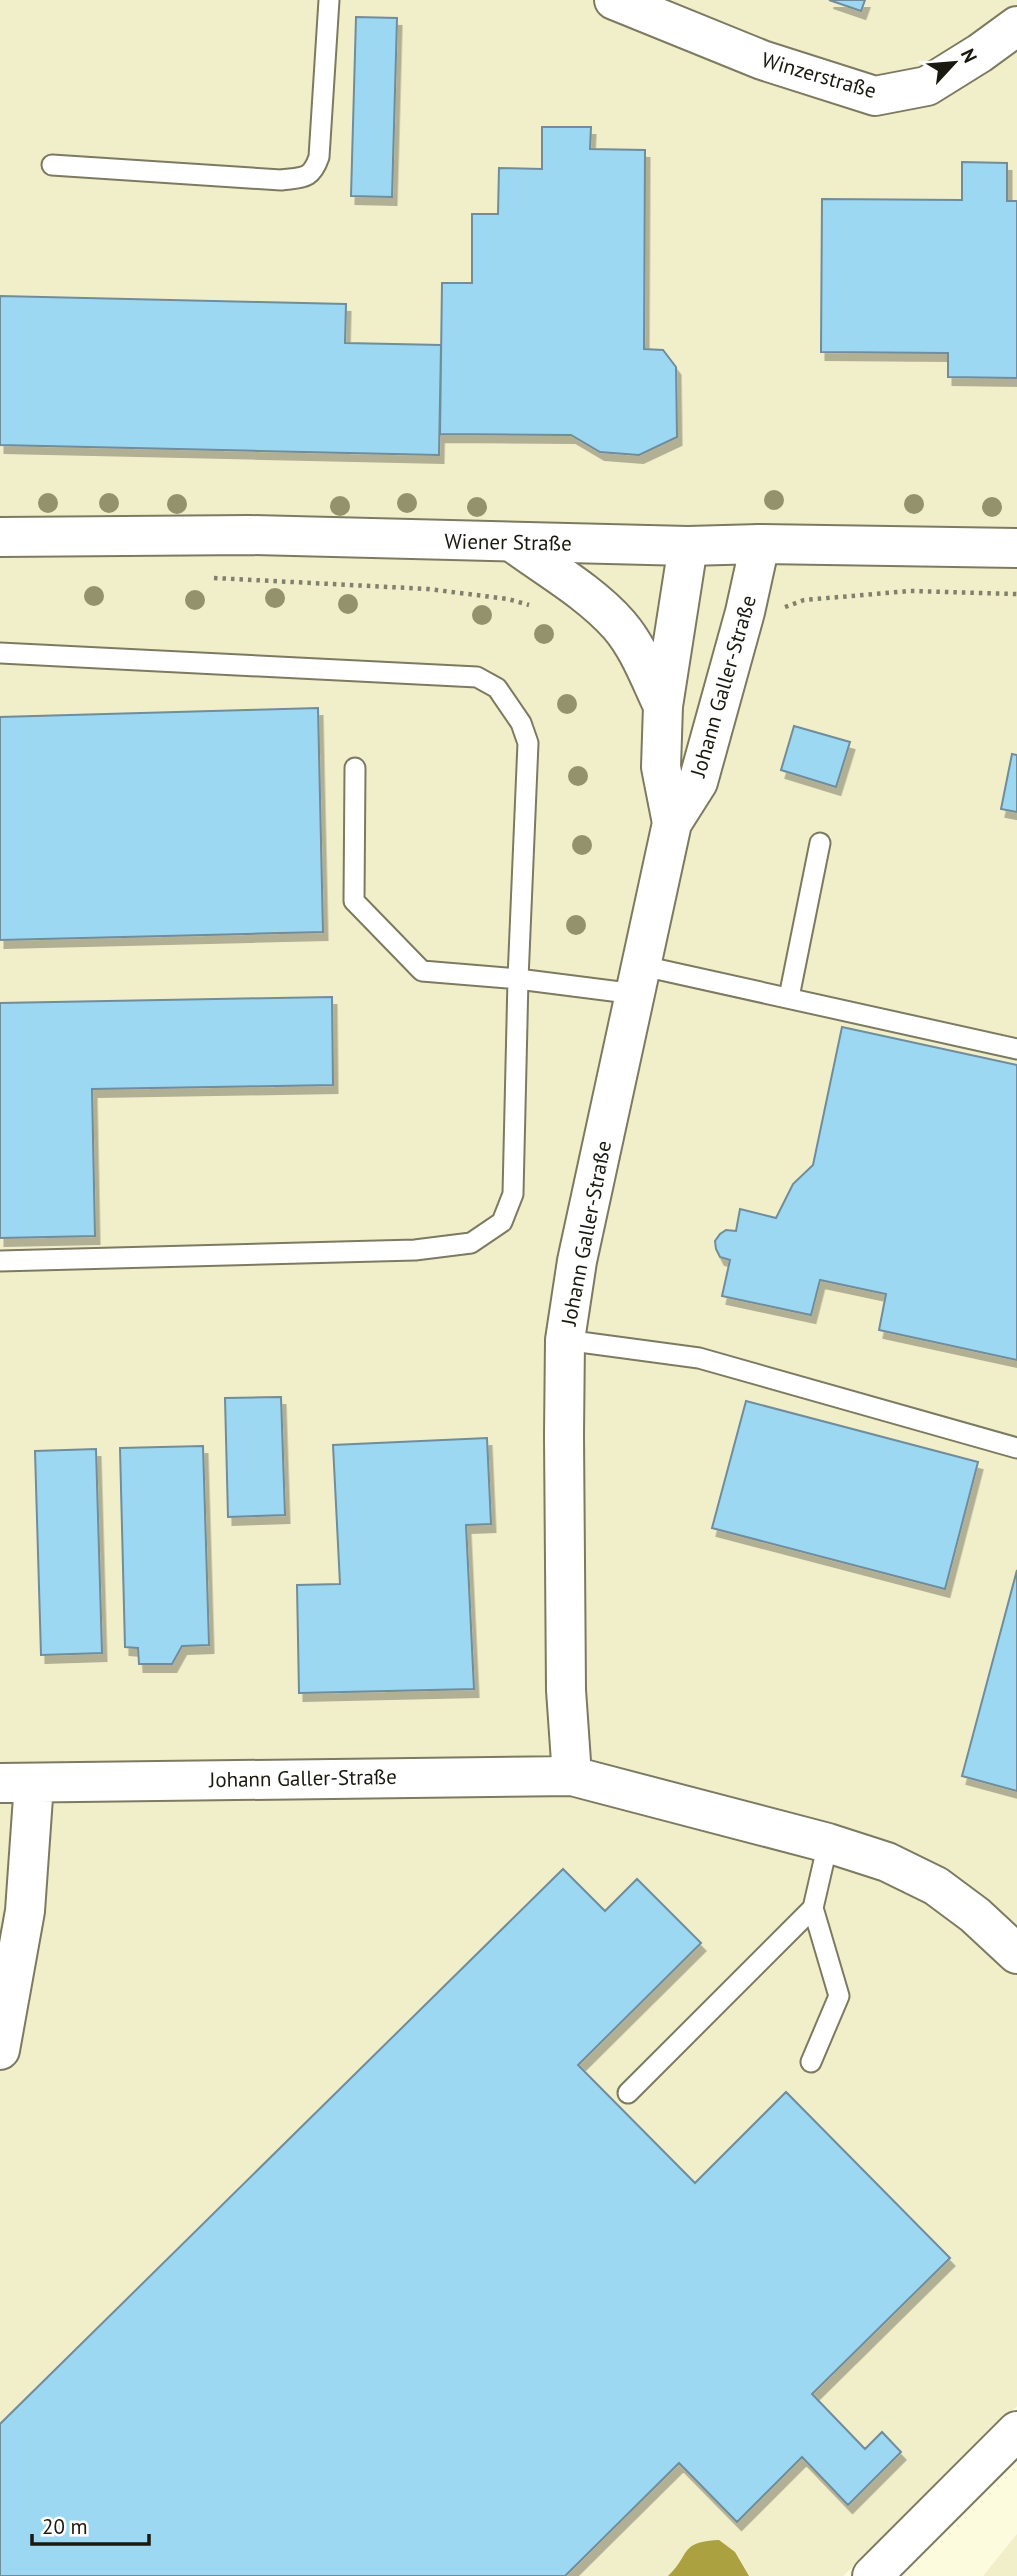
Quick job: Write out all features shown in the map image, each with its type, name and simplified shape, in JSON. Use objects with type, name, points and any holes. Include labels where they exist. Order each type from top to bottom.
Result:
[{"type":"street","name":"Winzerstraße","points":[[614,0],[762,60],[876,96],[927,86],[1017,26]]},
{"type":"street","name":"Wiener Straße","points":[[0,537],[250,535],[688,546],[760,544],[1017,548]]},
{"type":"street","name":"Johann Galler-Straße","points":[[512,542],[578,589],[619,625],[639,655],[663,706]]},
{"type":"street","name":"Johann Galler-Straße","points":[[572,1776],[566,1690],[564,1435],[565,1340],[577,1261],[672,823],[698,782],[745,612],[760,544]]},
{"type":"street","name":"Johann Galler-Straße","points":[[672,823],[661,767],[663,706],[688,546]]},
{"type":"street","name":"Johann Galler-Straße","points":[[0,2050],[25,1911],[17,1783],[572,1776],[828,1843],[887,1862],[936,1886],[975,1915],[1017,1954]]},
{"type":"street","points":[[872,2576],[1017,2431]]},
{"type":"lane","points":[[52,164],[281,180],[306,177],[314,170],[319,157],[330,0]]},
{"type":"lane","points":[[0,653],[477,677],[497,688],[521,723],[528,743],[518,979],[513,1194],[502,1222],[471,1243],[415,1250],[0,1261]]},
{"type":"lane","points":[[355,768],[354,901],[422,971],[518,979],[640,980],[789,998],[1017,1049]]},
{"type":"lane","points":[[789,998],[820,843]]},
{"type":"lane","points":[[565,1340],[699,1358],[1017,1448]]},
{"type":"lane","points":[[811,2062],[839,1996],[813,1908],[828,1843]]},
{"type":"lane","points":[[628,2093],[813,1908]]},
{"type":"path","points":[[207,578],[428,589],[508,599],[538,607]]},
{"type":"path","points":[[745,612],[770,612],[804,600],[910,591],[1017,594]]},
{"type":"shaded area","points":[[0,0],[1017,0],[1017,2406],[843,2576],[0,2576]]},
{"type":"shaded area","points":[[1017,2534],[1017,2576],[983,2576]]},
{"type":"shaded area","points":[[719,2540],[735,2552],[749,2576],[668,2576],[691,2547],[706,2541]]},
{"type":"building","points":[[829,0],[865,0],[861,11]]},
{"type":"building","points":[[356,17],[397,18],[392,197],[351,196]]},
{"type":"building","points":[[542,127],[591,127],[590,149],[645,150],[644,349],[663,350],[676,367],[677,437],[639,455],[600,452],[571,435],[440,434],[442,283],[472,283],[472,214],[498,214],[499,168],[542,169]]},
{"type":"building","points":[[962,162],[1007,163],[1007,201],[1017,201],[1017,378],[948,377],[948,353],[821,352],[822,199],[962,200]]},
{"type":"building","points":[[0,296],[346,304],[345,343],[441,345],[439,455],[0,445]]},
{"type":"building","points":[[318,708],[323,932],[0,940],[0,717]]},
{"type":"building","points":[[794,726],[850,742],[836,787],[781,770]]},
{"type":"building","points":[[1012,754],[1017,755],[1017,812],[1001,809]]},
{"type":"building","points":[[332,997],[333,1085],[92,1089],[95,1236],[0,1238],[0,1003]]},
{"type":"building","points":[[842,1027],[1017,1065],[1017,1360],[879,1330],[886,1294],[820,1280],[811,1315],[722,1296],[730,1260],[720,1257],[715,1241],[726,1230],[736,1231],[740,1209],[776,1218],[793,1184],[813,1165]]},
{"type":"building","points":[[281,1397],[285,1515],[228,1517],[225,1398]]},
{"type":"building","points":[[746,1401],[978,1462],[945,1589],[712,1528]]},
{"type":"building","points":[[487,1438],[491,1524],[466,1525],[474,1689],[299,1693],[297,1585],[340,1584],[333,1445]]},
{"type":"building","points":[[203,1446],[209,1645],[182,1646],[172,1664],[139,1664],[138,1648],[125,1647],[120,1448]]},
{"type":"building","points":[[96,1449],[102,1653],[41,1655],[35,1451]]},
{"type":"building","points":[[1017,1570],[1017,1791],[962,1776]]},
{"type":"building","points":[[563,1869],[605,1911],[637,1879],[701,1943],[578,2065],[695,2183],[786,2092],[950,2258],[812,2394],[865,2449],[882,2432],[901,2452],[848,2505],[802,2457],[737,2522],[679,2463],[565,2576],[0,2576],[0,2424]]}]
